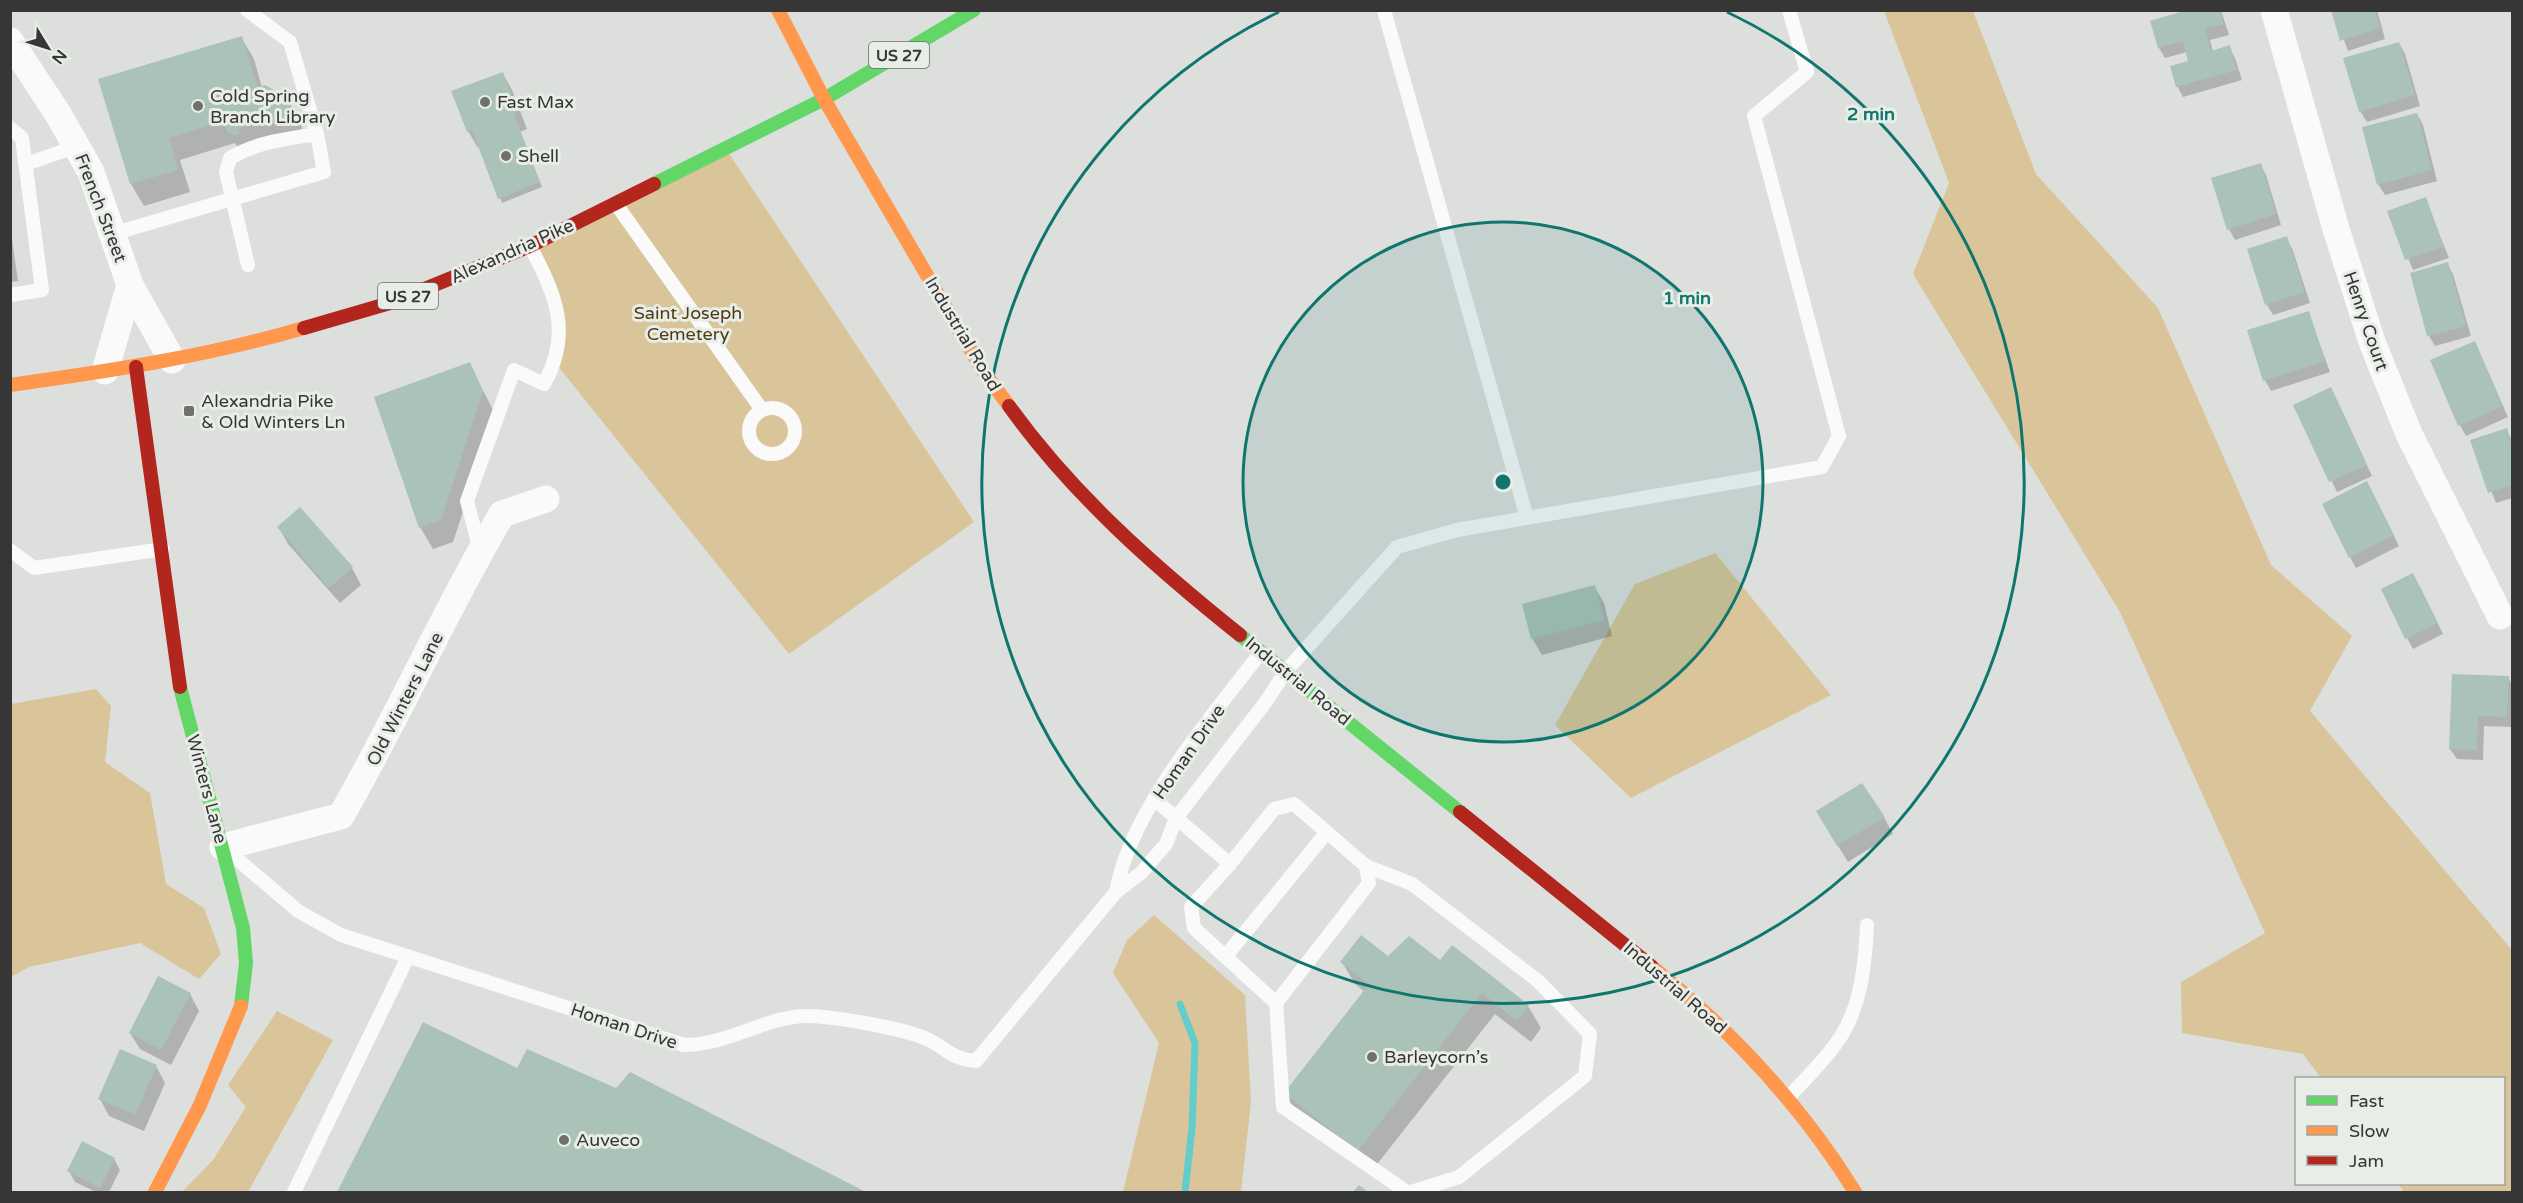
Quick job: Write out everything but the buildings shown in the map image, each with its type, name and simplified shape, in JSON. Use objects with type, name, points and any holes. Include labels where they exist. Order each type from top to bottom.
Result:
[{"type":"main road","name":"Industrial Road","points":[[778,10],[824,99],[983,371],[1023,426],[1110,524],[1156,566],[1261,652],[1676,986],[1731,1037],[1788,1098],[1820,1139],[1855,1192]]},
{"type":"main road","name":"Alexandria Pike","points":[[10,385],[136,367],[236,348],[390,303],[530,246],[616,204],[824,99],[974,10]]},
{"type":"main road","name":"Winters Lane","points":[[136,367],[163,549],[178,680],[243,928],[246,963],[242,1011],[200,1104],[155,1192]]},
{"type":"street","name":"Henry Court","points":[[2274,10],[2336,229],[2372,342],[2409,434],[2500,616]]},
{"type":"street","name":"French Street","points":[[10,41],[78,146],[91,172],[130,285],[172,360]]},
{"type":"street","name":"French Street","points":[[105,371],[130,285]]},
{"type":"street","name":"Old Winters Lane","points":[[223,847],[341,816],[383,743],[480,552],[502,514],[546,499]]},
{"type":"lane","points":[[112,234],[324,172],[317,134],[290,42],[247,10]]},
{"type":"lane","points":[[1384,10],[1527,518]]},
{"type":"lane","name":"Homan Drive","points":[[223,847],[298,911],[341,935],[684,1045],[704,1046],[787,1018],[807,1016],[875,1026],[927,1039],[956,1059],[976,1061],[990,1048],[1116,892],[1141,873],[1166,844],[1176,818],[1265,703],[1286,671],[1397,547],[1457,530],[1822,467],[1839,436],[1754,116],[1807,72],[1789,10]]},
{"type":"lane","points":[[10,128],[22,138],[42,290],[10,295]]},
{"type":"lane","points":[[248,265],[226,172],[230,158],[243,150],[271,141],[317,134]]},
{"type":"lane","points":[[26,164],[78,146]]},
{"type":"lane","points":[[616,204],[762,410]]},
{"type":"lane","points":[[480,552],[467,501],[514,370],[544,384],[551,371],[560,335],[559,312],[553,292],[530,246]]},
{"type":"lane","points":[[10,550],[34,568],[163,549]]},
{"type":"lane","name":"Homan Drive","points":[[1116,892],[1120,868],[1162,783],[1261,652]]},
{"type":"lane","points":[[1154,799],[1230,864]]},
{"type":"lane","points":[[1276,1003],[1194,928],[1191,908],[1274,809],[1294,804],[1366,866],[1421,891],[1538,981],[1590,1034],[1585,1077],[1460,1177],[1409,1192],[1283,1107],[1276,1003],[1369,883],[1366,866]]},
{"type":"lane","points":[[1225,957],[1327,832]]},
{"type":"lane","points":[[1788,1098],[1836,1044],[1851,1015],[1864,971],[1867,925]]},
{"type":"lane","points":[[294,1192],[408,957]]},
{"type":"green space","points":[[1884,11],[1973,11],[2036,174],[2158,308],[2271,565],[2352,636],[2310,711],[2512,950],[2512,1192],[2404,1192],[2399,1185],[2505,1185],[2505,1077],[2320,1077],[2303,1054],[2182,1033],[2181,982],[2265,933],[2120,612],[1913,274],[1949,183]]},
{"type":"green space","name":"Saint Joseph Cemetery","points":[[726,149],[974,522],[789,654],[557,365],[560,335],[530,246]]},
{"type":"green space","points":[[1715,553],[1831,695],[1631,798],[1555,725],[1635,584]]},
{"type":"green space","points":[[96,689],[111,706],[105,762],[150,793],[166,884],[204,908],[221,954],[199,979],[140,943],[29,967],[11,977],[11,704]]},
{"type":"green space","points":[[1154,915],[1245,995],[1251,1102],[1241,1192],[1123,1192],[1159,1043],[1113,973],[1127,940]]},
{"type":"green space","points":[[277,1011],[333,1040],[248,1192],[182,1192],[213,1160],[246,1107],[228,1085]]},
{"type":"waterway","points":[[1180,1004],[1195,1043],[1192,1128],[1185,1192]]},
{"type":"traffic: fast","points":[[654,184],[824,99],[974,10]]},
{"type":"traffic: fast","points":[[1240,635],[1460,812]]},
{"type":"traffic: fast","points":[[180,687],[243,928],[246,963],[241,1006]]},
{"type":"traffic: slow","points":[[778,10],[824,99],[983,371],[1009,406]]},
{"type":"traffic: slow","points":[[10,385],[195,355],[304,328]]},
{"type":"traffic: slow","points":[[1651,966],[1709,1016],[1763,1070],[1812,1129],[1855,1192]]},
{"type":"traffic: slow","points":[[155,1192],[200,1105],[241,1006]]},
{"type":"traffic: jam","points":[[304,328],[390,303],[530,246],[654,184]]},
{"type":"traffic: jam","points":[[136,367],[180,687]]},
{"type":"traffic: jam","points":[[1009,406],[1060,470],[1088,500],[1146,556],[1240,635]]},
{"type":"traffic: jam","points":[[1460,812],[1651,966]]},
{"type":"place","name":"Fast Max","points":[[485,102]]},
{"type":"place","name":"Cold Spring Branch Library","points":[[198,106]]},
{"type":"place","name":"Shell","points":[[506,156]]},
{"type":"place","name":"Alexandria Pike & Old Winters Ln","points":[[189,411]]},
{"type":"place","name":"Barleycorn’s","points":[[1372,1057]]},
{"type":"place","name":"Auveco","points":[[564,1140]]}]
